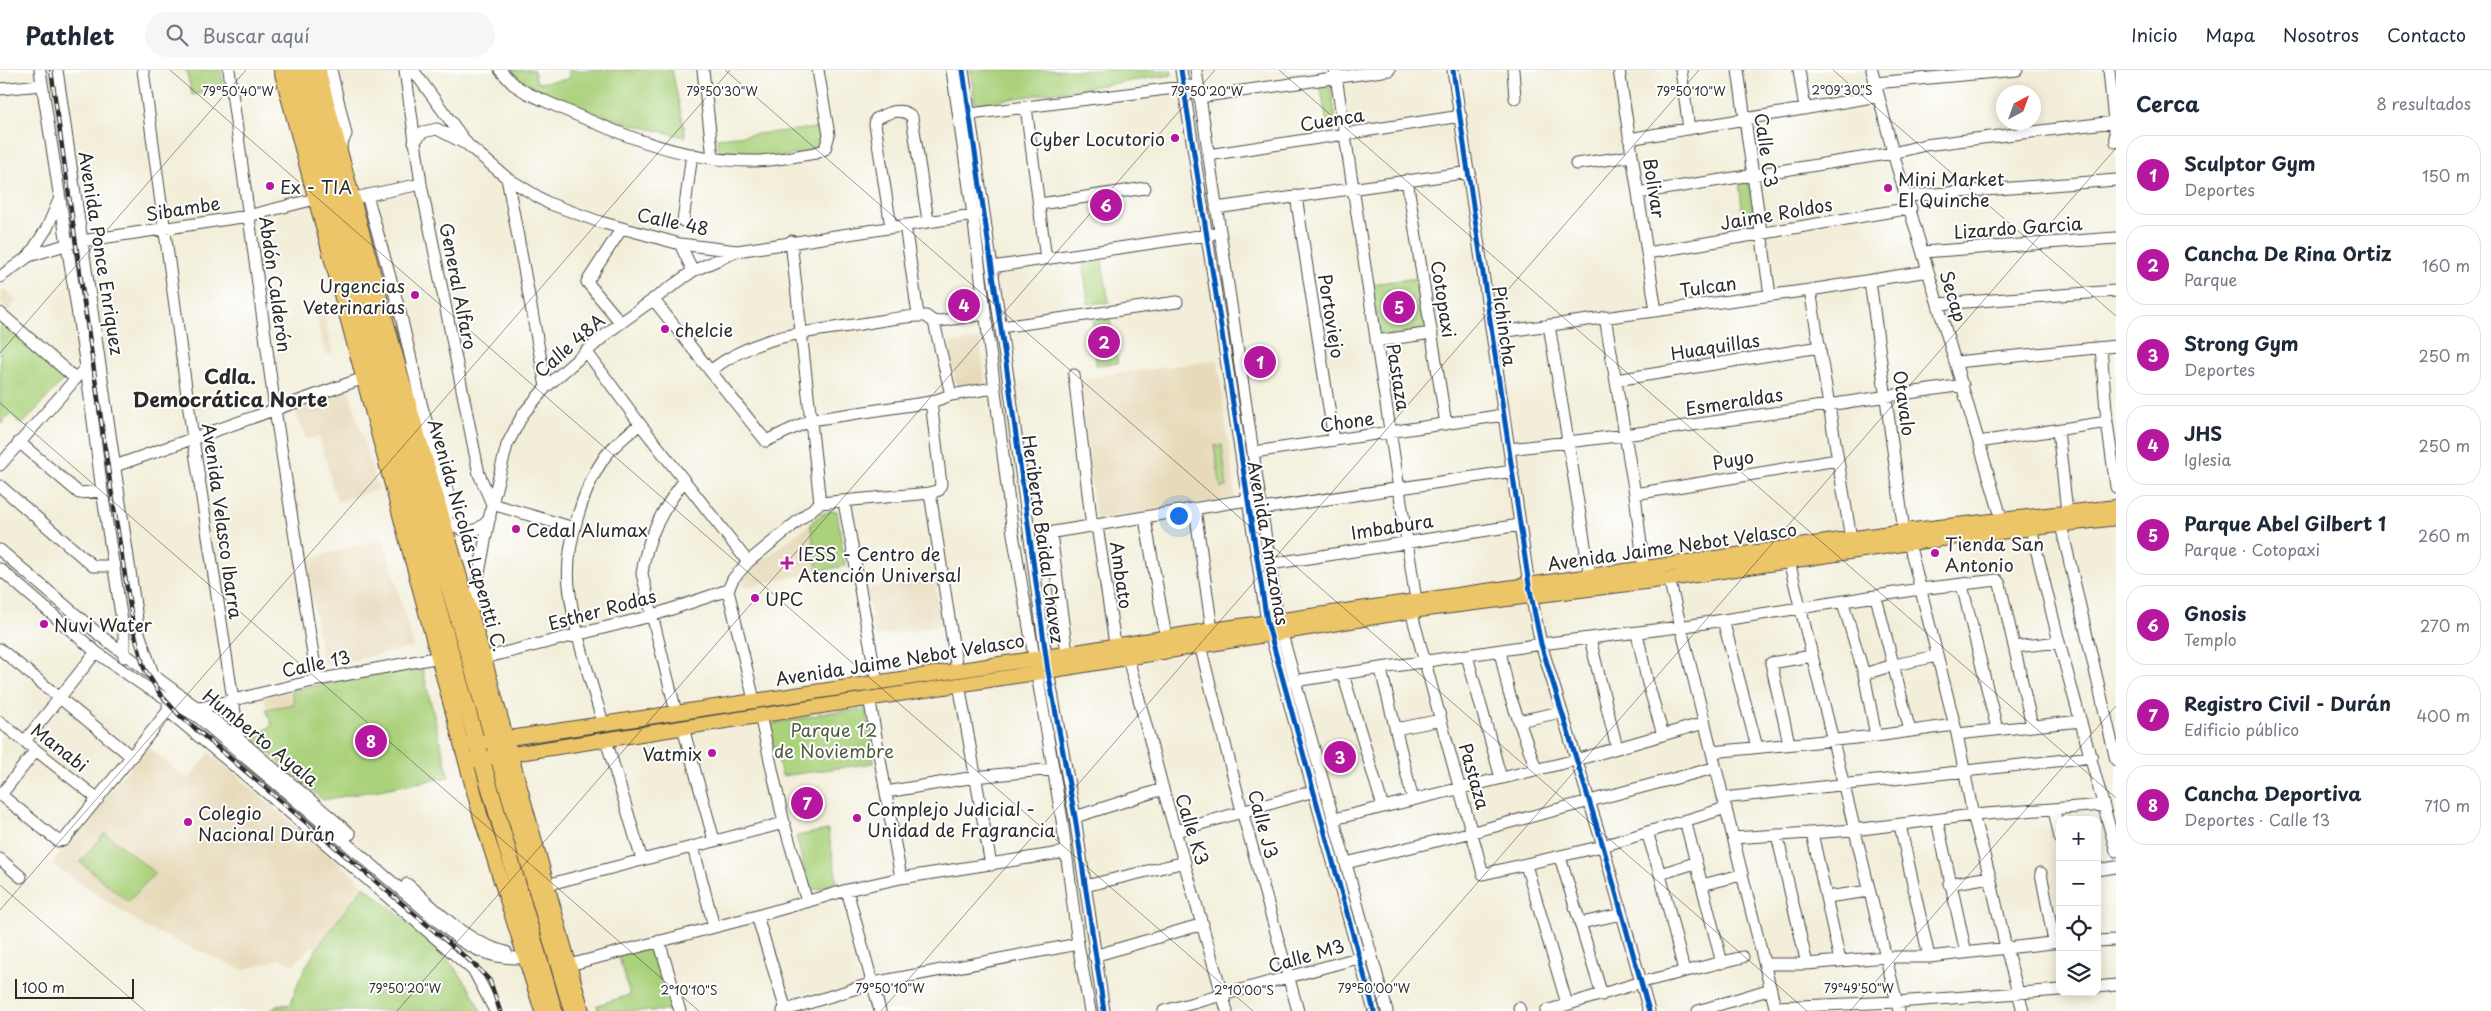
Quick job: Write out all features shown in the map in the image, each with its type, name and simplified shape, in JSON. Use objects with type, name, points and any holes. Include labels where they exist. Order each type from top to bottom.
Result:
[{"type":"highway","name":"Avenida Nicolás Lapentti C.","points":[[292,70],[341,196],[397,379],[436,542],[502,746],[551,957],[554,1011]]},
{"type":"highway","name":"Avenida Nicolás Lapentti C.","points":[[307,70],[341,196],[474,760],[572,1011]]},
{"type":"main road","name":"Avenida Nicolás Lapentti C.","points":[[281,70],[341,196]]},
{"type":"main road","name":"Avenida Nicolás Lapentti C.","points":[[318,70],[340,148],[341,196],[364,378],[440,657],[470,743]]},
{"type":"main road","name":"Avenida Nicolás Lapentti C.","points":[[397,379],[444,520],[470,618],[484,658],[502,746],[546,885],[551,957],[542,1011]]},
{"type":"main road","name":"Avenida Jaime Nebot Velasco","points":[[470,743],[502,746],[606,740],[869,697],[1128,658],[1200,645],[1274,627],[1413,606],[1531,591],[1668,579],[1789,560],[1907,537],[2056,519],[2116,507]]},
{"type":"main road","name":"Avenida Jaime Nebot Velasco","points":[[2003,525],[2031,528],[2056,519],[2116,518]]},
{"type":"main road","name":"Avenida Jaime Nebot Velasco","points":[[1531,591],[1590,576],[1644,570],[1852,539],[1907,537]]},
{"type":"main road","name":"Avenida Jaime Nebot Velasco","points":[[474,760],[502,746],[603,723],[1212,630],[1274,627]]},
{"type":"main road","name":"Avenida Nicolás Lapentti C.","points":[[551,957],[582,1011]]},
{"type":"street","name":"Avenida Ponce Enriquez","points":[[40,70],[59,198],[68,244],[114,566],[125,653],[122,671]]},
{"type":"street","name":"Avenida Ponce Enriquez","points":[[57,70],[75,196],[84,240],[139,633],[154,676]]},
{"type":"street","name":"Avenida Velasco Ibarra","points":[[143,70],[193,439],[239,739]]},
{"type":"street","name":"Abdón Calderón","points":[[228,70],[275,409],[317,680]]},
{"type":"street","points":[[332,70],[346,134],[340,148]]},
{"type":"street","name":"General Alfaro","points":[[405,70],[421,184],[474,460],[492,504]]},
{"type":"street","name":"Calle 48","points":[[413,70],[468,145],[507,178],[548,203],[622,228],[680,244],[737,251],[791,241],[978,214]]},
{"type":"street","points":[[500,70],[513,84],[527,93],[616,133],[669,150],[748,162],[816,153],[825,149],[829,135],[818,70]]},
{"type":"street","points":[[703,70],[713,158]]},
{"type":"street","name":"Heriberto Baidal Chavez","points":[[952,70],[964,114]]},
{"type":"street","name":"Heriberto Baidal Chavez","points":[[963,70],[964,114],[978,214],[985,314],[1013,534],[1074,817],[1104,1011]]},
{"type":"street","name":"Avenida Amazonas","points":[[1181,70],[1247,501],[1274,627],[1314,791],[1374,1011]]},
{"type":"street","name":"Avenida Amazonas","points":[[1196,70],[1270,564],[1274,627],[1294,681],[1387,1011]]},
{"type":"street","points":[[1199,97],[1335,73],[1389,70]]},
{"type":"street","name":"Pichincha","points":[[1453,70],[1470,172],[1520,525],[1541,644],[1603,846],[1649,1011]]},
{"type":"street","points":[[1512,70],[1515,98]]},
{"type":"street","name":"Bolivar","points":[[1619,70],[1656,311]]},
{"type":"street","points":[[1681,70],[1690,128]]},
{"type":"street","name":"Calle C3","points":[[1738,70],[1770,295]]},
{"type":"street","points":[[1799,70],[1806,109]]},
{"type":"street","name":"Secap","points":[[1872,70],[1893,153],[1908,196],[1928,271],[2003,525]]},
{"type":"street","points":[[1875,83],[2017,70]]},
{"type":"street","points":[[2109,70],[2116,142]]},
{"type":"street","name":"Pastaza","points":[[1335,73],[1351,187],[1407,541],[1413,606],[1424,663],[1473,832],[1483,874],[1603,846],[1685,820],[1725,803],[1843,784],[2092,757]]},
{"type":"street","points":[[0,89],[41,85]]},
{"type":"street","points":[[964,114],[1198,85]]},
{"type":"street","points":[[1630,139],[1878,96]]},
{"type":"street","points":[[1026,107],[1046,260]]},
{"type":"street","points":[[891,227],[874,124],[879,118],[895,111],[906,112],[912,116],[928,221]]},
{"type":"street","name":"Cuenca","points":[[1208,155],[1461,116]]},
{"type":"street","points":[[1638,194],[1893,153],[1925,145],[2114,122]]},
{"type":"street","points":[[414,142],[423,132],[437,129],[468,145]]},
{"type":"street","points":[[683,221],[692,154]]},
{"type":"street","points":[[1576,164],[1632,156]]},
{"type":"street","points":[[1216,208],[1351,187],[1470,172]]},
{"type":"street","points":[[507,178],[546,388]]},
{"type":"street","name":"Cotopaxi","points":[[1407,180],[1446,424]]},
{"type":"street","points":[[1908,196],[2116,180]]},
{"type":"street","name":"Sibambe","points":[[0,277],[29,256],[84,240],[248,216],[341,196],[421,184]]},
{"type":"street","points":[[1040,204],[1145,188]]},
{"type":"street","points":[[341,196],[400,316],[422,407],[450,500],[449,514],[444,520],[458,528],[472,531],[479,529],[490,518]]},
{"type":"street","name":"Portoviejo","points":[[1296,196],[1334,440]]},
{"type":"street","name":"Sibambe","points":[[29,256],[47,228],[59,198]]},
{"type":"street","name":"Jaime Roldos","points":[[1647,253],[1911,208]]},
{"type":"street","name":"Heriberto Baidal Chavez","points":[[978,214],[992,266],[1001,327],[1039,657]]},
{"type":"street","points":[[905,225],[918,315]]},
{"type":"street","points":[[621,323],[589,287],[587,282],[622,228]]},
{"type":"street","points":[[992,266],[1046,260],[1219,233]]},
{"type":"street","name":"Lizardo Garcia","points":[[1923,252],[2116,238]]},
{"type":"street","points":[[791,241],[820,503]]},
{"type":"street","points":[[680,244],[693,271]]},
{"type":"street","name":"Calle 48A","points":[[470,618],[492,504],[507,445],[524,414],[546,388],[586,351],[621,323],[693,271],[737,251]]},
{"type":"street","name":"Tulcan","points":[[1492,333],[1810,290],[1928,271]]},
{"type":"street","name":"Otavalo","points":[[1870,280],[1907,537],[1955,730],[1973,815],[2023,1011]]},
{"type":"street","points":[[1810,290],[1837,460],[1852,539]]},
{"type":"street","points":[[1938,304],[2116,291]]},
{"type":"street","points":[[653,299],[766,441],[811,420],[931,402],[951,395],[994,388]]},
{"type":"street","points":[[1001,327],[1177,302]]},
{"type":"street","points":[[0,313],[76,379]]},
{"type":"street","points":[[934,322],[985,314]]},
{"type":"street","points":[[710,372],[742,350],[774,338],[801,332],[918,315],[926,316],[934,322],[951,395]]},
{"type":"street","points":[[1606,318],[1635,494],[1644,570]]},
{"type":"street","points":[[1549,325],[1570,442],[1590,576]]},
{"type":"street","points":[[1376,341],[1432,333]]},
{"type":"street","points":[[1956,362],[2116,346]]},
{"type":"street","name":"Huaquillas","points":[[1616,380],[1820,347]]},
{"type":"street","points":[[2100,348],[2107,422],[2116,486]]},
{"type":"street","points":[[586,351],[640,424],[748,562]]},
{"type":"street","points":[[0,465],[18,442],[86,367]]},
{"type":"street","points":[[1067,653],[1050,538],[1054,532],[1094,527],[1074,375]]},
{"type":"street","points":[[115,466],[364,378]]},
{"type":"street","name":"Esmeraldas","points":[[1510,450],[1963,385]]},
{"type":"street","points":[[754,700],[728,590],[733,578],[748,562],[820,503],[844,502],[891,495],[930,493],[939,490],[941,484],[931,402]]},
{"type":"street","name":"Chone","points":[[1254,452],[1504,415]]},
{"type":"street","points":[[1979,442],[2107,422]]},
{"type":"street","points":[[603,723],[578,633],[569,584],[574,528],[594,476],[604,458],[617,443],[640,424]]},
{"type":"street","points":[[2058,430],[2056,519],[2110,713],[2116,760]]},
{"type":"street","points":[[18,442],[79,493],[102,491]]},
{"type":"street","name":"Puyo","points":[[1635,494],[1837,460]]},
{"type":"street","name":"Ambato","points":[[1115,644],[1094,527],[1247,501],[1261,504],[1399,489],[1513,471]]},
{"type":"street","points":[[676,712],[642,574],[645,553],[663,510],[684,481]]},
{"type":"street","points":[[0,486],[93,566],[114,566]]},
{"type":"street","points":[[930,493],[957,670]]},
{"type":"street","points":[[844,502],[877,682]]},
{"type":"street","points":[[492,504],[574,528]]},
{"type":"street","points":[[1194,509],[1212,630]]},
{"type":"street","points":[[1145,518],[1166,637]]},
{"type":"street","name":"Imbabura","points":[[1270,564],[1407,541],[1520,525]]},
{"type":"street","points":[[2031,528],[2059,642],[2092,757],[2116,851]]},
{"type":"street","name":"Humberto Ayala","points":[[0,550],[154,676],[169,699],[200,708],[239,739],[467,936],[483,945],[551,957]]},
{"type":"street","points":[[1789,560],[1799,609],[1835,740],[1843,784],[1898,1006]]},
{"type":"street","name":"Humberto Ayala","points":[[0,569],[96,652],[122,671],[198,717],[371,862],[451,934],[483,954],[509,959],[551,957]]},
{"type":"street","points":[[1668,579],[1776,1009],[1898,1006],[2056,990]]},
{"type":"street","points":[[1294,681],[1381,670],[1541,644],[1679,627],[1920,589],[1997,580],[2000,584],[2032,726]]},
{"type":"street","points":[[1962,585],[1998,729]]},
{"type":"street","name":"Esther Rodas","points":[[484,658],[651,616],[728,590]]},
{"type":"street","points":[[1876,597],[1910,731]]},
{"type":"street","points":[[1843,602],[1864,674],[1876,736]]},
{"type":"street","points":[[1723,620],[1757,748]]},
{"type":"street","points":[[1637,633],[1647,680],[1664,735]]},
{"type":"street","points":[[1590,639],[1617,748]]},
{"type":"street","points":[[2014,647],[2059,642]]},
{"type":"street","name":"Calle J3","points":[[1200,645],[1242,812],[1298,1011]]},
{"type":"street","points":[[0,649],[132,757]]},
{"type":"street","points":[[1500,651],[1519,721],[1536,769]]},
{"type":"street","points":[[25,742],[96,652]]},
{"type":"street","points":[[1467,656],[1501,778]]},
{"type":"street","points":[[1789,743],[1771,663],[1812,656]]},
{"type":"street","points":[[1864,674],[1894,665],[1937,656]]},
{"type":"street","name":"Calle 13","points":[[200,708],[317,680],[440,657]]},
{"type":"street","name":"Calle K3","points":[[1128,658],[1162,789],[1176,831],[1227,1011]]},
{"type":"street","points":[[1381,670],[1414,800]]},
{"type":"street","name":"Heriberto Baidal Chavez","points":[[1043,672],[1053,769],[1078,944],[1090,1011]]},
{"type":"street","points":[[1343,674],[1382,807]]},
{"type":"street","points":[[152,690],[154,676]]},
{"type":"street","points":[[959,684],[991,865]]},
{"type":"street","points":[[869,697],[901,878]]},
{"type":"street","points":[[36,750],[0,795],[61,842],[132,757],[169,699],[260,787],[474,971],[495,1011]]},
{"type":"street","points":[[1519,721],[1561,712]]},
{"type":"street","points":[[760,715],[784,823],[808,902]]},
{"type":"street","points":[[1396,730],[1441,720]]},
{"type":"street","points":[[1712,752],[1910,731],[1998,729],[2081,721]]},
{"type":"street","name":"Manabi","points":[[0,722],[98,799]]},
{"type":"street","points":[[1334,819],[1576,760],[1704,724]]},
{"type":"street","points":[[683,728],[714,840]]},
{"type":"street","points":[[606,740],[642,860]]},
{"type":"street","points":[[1346,863],[1473,832],[1714,768]]},
{"type":"street","points":[[886,792],[975,777],[1053,769]]},
{"type":"street","points":[[1074,817],[1162,789]]},
{"type":"street","points":[[1176,831],[1314,791]]},
{"type":"street","points":[[1733,838],[1854,830],[1973,815],[2103,806]]},
{"type":"street","points":[[2054,810],[2056,819]]},
{"type":"street","points":[[1685,820],[1722,962]]},
{"type":"street","points":[[1936,820],[1949,884],[1966,952]]},
{"type":"street","points":[[546,885],[784,823]]},
{"type":"street","points":[[1900,824],[1928,957]]},
{"type":"street","points":[[1647,832],[1660,874],[1684,971]]},
{"type":"street","points":[[1812,833],[1840,961]]},
{"type":"street","points":[[1777,836],[1807,964]]},
{"type":"street","points":[[693,847],[714,927]]},
{"type":"street","points":[[551,957],[660,941],[757,916],[846,890],[901,878],[1066,852]]},
{"type":"street","points":[[1560,857],[1602,995]]},
{"type":"street","points":[[0,859],[21,877]]},
{"type":"street","points":[[1085,886],[1185,862]]},
{"type":"street","points":[[1660,874],[1695,863]]},
{"type":"street","points":[[1526,865],[1567,1004]]},
{"type":"street","points":[[2101,869],[2116,867]]},
{"type":"street","points":[[2041,873],[2056,938]]},
{"type":"street","points":[[1702,886],[1741,875]]},
{"type":"street","points":[[1949,884],[1990,878]]},
{"type":"street","points":[[846,890],[880,1011]]},
{"type":"street","points":[[1827,897],[1869,891]]},
{"type":"street","points":[[1581,923],[1622,914]]},
{"type":"street","points":[[757,916],[785,1011],[873,983],[1078,944]]},
{"type":"street","points":[[1094,956],[1202,924]]},
{"type":"street","points":[[2101,941],[2116,940]]},
{"type":"street","points":[[660,941],[680,1011]]},
{"type":"street","points":[[1765,964],[1807,964],[1885,957],[1928,957],[2056,942]]},
{"type":"street","points":[[474,971],[483,954]]},
{"type":"street","name":"Calle M3","points":[[1164,1011],[1371,954]]},
{"type":"street","points":[[1546,1011],[1642,982],[1743,957]]},
{"type":"street","points":[[2101,986],[2116,985]]},
{"type":"street","points":[[1698,1011],[1771,989]]},
{"type":"shaded area","points":[[4,289],[17,300],[9,310],[0,302],[0,293]]},
{"type":"shaded area","points":[[322,303],[333,354],[325,355],[313,304]]},
{"type":"shaded area","points":[[980,339],[985,385],[956,389],[950,343]]},
{"type":"shaded area","points":[[1218,360],[1235,498],[1096,520],[1078,379]]},
{"type":"shaded area","points":[[349,390],[378,489],[337,502],[319,437],[306,439],[295,411]]},
{"type":"shaded area","name":"IESS - Centro de Atención Universal","points":[[809,525],[817,572],[741,588],[748,571]]},
{"type":"shaded area","points":[[384,539],[414,647],[323,666],[306,559]]},
{"type":"shaded area","points":[[934,578],[943,626],[874,637],[866,588]]},
{"type":"shaded area","points":[[290,691],[293,704],[267,708],[263,696]]},
{"type":"shaded area","name":"Colegio Nacional Durán","points":[[147,746],[188,780],[210,753],[364,885],[317,949],[312,946],[293,965],[279,959],[243,970],[149,929],[52,864]]},
{"type":"green space","points":[[186,70],[221,70],[224,89],[192,95]]},
{"type":"green space","points":[[511,70],[534,70],[537,83],[569,79],[569,70],[672,70],[686,137],[618,121],[569,104],[526,83]]},
{"type":"green space","points":[[970,70],[1171,70],[1172,75],[975,104]]},
{"type":"green space","points":[[1330,82],[1337,126],[1328,129],[1320,84]]},
{"type":"green space","points":[[826,127],[825,149],[771,159],[718,159],[717,138]]},
{"type":"green space","points":[[1748,179],[1756,225],[1744,226],[1739,181]]},
{"type":"green space","points":[[1101,256],[1109,302],[1088,304],[1083,259]]},
{"type":"green space","points":[[1419,278],[1426,330],[1380,337],[1371,284]]},
{"type":"green space","points":[[1110,319],[1118,363],[1096,365],[1093,321]]},
{"type":"green space","points":[[0,320],[63,376],[62,381],[22,425],[10,414],[0,425]]},
{"type":"green space","points":[[1222,445],[1227,487],[1221,488],[1214,446]]},
{"type":"green space","points":[[830,511],[837,511],[845,566],[818,571],[810,524],[820,515]]},
{"type":"green space","points":[[422,667],[449,777],[323,800],[253,739],[272,725],[266,709],[294,704],[291,690]]},
{"type":"green space","name":"Parque 12 de Noviembre","points":[[866,709],[874,763],[782,776],[767,721],[773,724],[819,713]]},
{"type":"green space","points":[[828,830],[837,881],[821,889],[810,890],[796,836]]},
{"type":"green space","points":[[105,833],[155,873],[128,902],[80,862]]},
{"type":"green space","points":[[364,886],[414,927],[446,958],[472,992],[481,1011],[270,1011],[277,1006],[291,1004],[303,972],[312,957],[332,927]]},
{"type":"green space","points":[[653,945],[673,1011],[598,1011],[597,1005],[630,995],[618,954]]},
{"type":"railway","points":[[51,70],[111,489],[134,631],[144,668],[160,694],[179,715],[477,967],[490,981],[500,1011]]},
{"type":"cycle path","points":[[963,70],[1009,384],[1048,671],[1075,817],[1104,1011]]},
{"type":"cycle path","points":[[1181,70],[1267,622],[1374,1011]]},
{"type":"cycle path","points":[[1453,70],[1529,585],[1541,644],[1603,846],[1649,1011]]},
{"type":"place","name":"Cyber Locutorio","points":[[1175,138]]},
{"type":"place","name":"Ex - TIA","points":[[270,186]]},
{"type":"place","name":"Mini Market El Quinche","points":[[1888,188]]},
{"type":"place","name":"Gnosis","points":[[1106,205]]},
{"type":"place","name":"Urgencias Veterinarias","points":[[415,295]]},
{"type":"place","name":"JHS","points":[[964,305]]},
{"type":"place","name":"Parque Abel Gilbert 1","points":[[1399,307]]},
{"type":"place","name":"chelcie","points":[[665,329]]},
{"type":"place","name":"Cancha De Rina Ortiz","points":[[1104,342]]},
{"type":"place","name":"Sculptor Gym","points":[[1260,362]]},
{"type":"place","name":"Cedal Alumax","points":[[516,529]]},
{"type":"place","name":"Tienda San Antonio","points":[[1935,553]]},
{"type":"place","name":"IESS - Centro de Atención Universal","points":[[787,563]]},
{"type":"place","name":"UPC","points":[[755,598]]},
{"type":"place","name":"Nuvi Water","points":[[44,624]]},
{"type":"place","name":"Cancha Deportiva","points":[[371,741]]},
{"type":"place","name":"Vatmix","points":[[712,753]]},
{"type":"place","name":"Strong Gym","points":[[1340,757]]},
{"type":"place","name":"Registro Civil - Durán","points":[[807,803]]},
{"type":"place","name":"Complejo Judicial - Unidad de Fragrancia","points":[[857,818]]},
{"type":"place","name":"Colegio Nacional Durán","points":[[188,822]]},
{"type":"district","name":"Cdla. Democrática Norte","points":[[230,388]]}]
